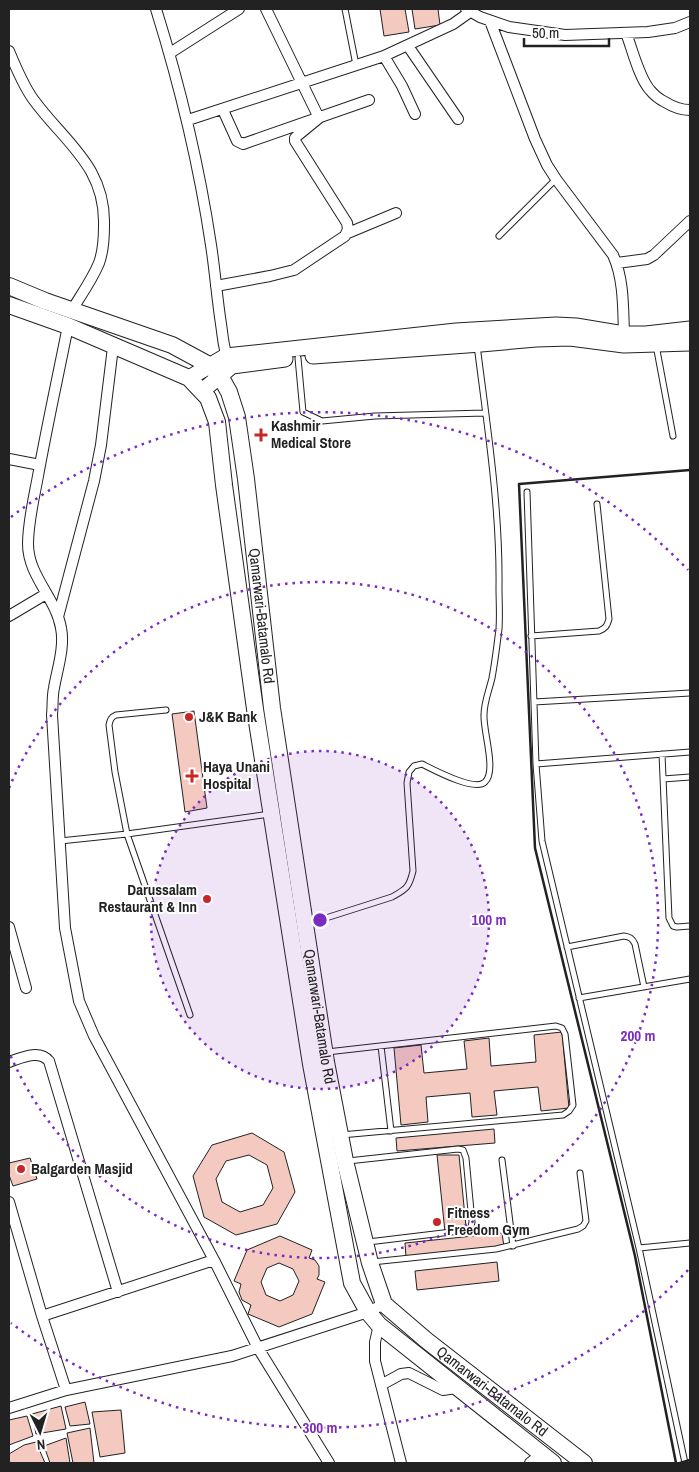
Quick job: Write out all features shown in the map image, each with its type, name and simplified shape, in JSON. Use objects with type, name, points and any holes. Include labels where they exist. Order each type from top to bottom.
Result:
[{"type":"main road","points":[[9,286],[45,301],[172,345],[222,366]]},
{"type":"main road","name":"Qamarwari-Batamalo Rd","points":[[9,305],[68,326],[189,378],[208,398],[217,422],[224,485],[271,814],[311,1064],[352,1283],[368,1312],[379,1325],[541,1460]]},
{"type":"main road","name":"Qamarwari-Batamalo Rd","points":[[222,366],[237,418],[247,488],[272,708],[324,1052],[345,1161],[370,1263],[384,1304],[426,1340],[584,1463]]},
{"type":"street","points":[[156,9],[188,120],[211,245],[216,286],[222,366],[202,391]]},
{"type":"street","points":[[170,53],[239,9]]},
{"type":"street","points":[[266,9],[320,118]]},
{"type":"street","points":[[188,120],[384,56],[453,24],[468,10],[490,21],[509,27],[565,35],[662,30],[690,22]]},
{"type":"street","points":[[490,21],[535,139],[547,165],[613,255],[617,264],[621,284],[624,334]]},
{"type":"street","points":[[626,33],[643,80],[649,90],[673,107],[690,110]]},
{"type":"street","points":[[408,46],[458,119]]},
{"type":"street","points":[[9,51],[33,99],[73,146],[93,174],[101,192],[104,237],[99,262],[72,310]]},
{"type":"street","points":[[384,56],[402,86],[415,114]]},
{"type":"street","points":[[223,110],[237,141],[243,144],[369,100]]},
{"type":"street","points":[[320,118],[295,138],[295,141],[347,223],[348,233]]},
{"type":"street","points":[[216,286],[294,270],[348,233],[396,212]]},
{"type":"street","points":[[617,264],[647,259],[654,255],[690,221]]},
{"type":"street","points":[[189,378],[222,366],[456,332],[556,325],[576,326],[624,334],[646,334],[690,329]]},
{"type":"street","points":[[68,326],[40,465],[28,544],[29,558],[58,616],[62,630],[53,691],[52,715],[65,928],[80,1000],[94,1036],[214,1260],[258,1348],[329,1463]]},
{"type":"street","points":[[222,366],[536,339],[570,338],[624,345],[690,343]]},
{"type":"street","points":[[58,616],[94,481],[101,445],[112,346]]},
{"type":"street","points":[[9,458],[40,465]]},
{"type":"street","points":[[9,616],[46,594]]},
{"type":"street","points":[[9,927],[26,988]]},
{"type":"street","points":[[9,1062],[33,1055],[40,1055],[49,1061],[118,1292]]},
{"type":"street","points":[[9,1202],[66,1390]]},
{"type":"street","points":[[42,1316],[214,1260]]},
{"type":"street","points":[[10,1406],[66,1390],[232,1356],[368,1312],[384,1304]]},
{"type":"street","points":[[379,1325],[374,1350],[401,1463]]},
{"type":"street","points":[[381,1385],[400,1374],[409,1372],[443,1390],[456,1388]]},
{"type":"lane","points":[[345,9],[357,66]]},
{"type":"lane","points":[[499,236],[556,179]]},
{"type":"lane","points":[[656,344],[673,436]]},
{"type":"lane","points":[[305,925],[392,897],[410,884],[413,871],[407,782],[409,772],[414,766],[422,764],[469,784],[478,785],[484,783],[489,776],[490,767],[484,717],[485,701],[491,680],[499,629],[500,549],[477,345]]},
{"type":"lane","points":[[298,358],[303,412],[322,421],[375,416],[485,413]]},
{"type":"lane","points":[[527,492],[536,764],[542,841],[639,1248],[686,1463]]},
{"type":"lane","points":[[532,636],[599,631],[608,625],[597,504]]},
{"type":"lane","points":[[534,702],[690,692]]},
{"type":"lane","points":[[166,710],[112,716],[110,725],[115,772],[127,834],[190,1015]]},
{"type":"lane","points":[[536,764],[690,752]]},
{"type":"lane","points":[[662,754],[669,918],[673,926],[690,926]]},
{"type":"lane","points":[[663,779],[690,777]]},
{"type":"lane","points":[[60,841],[127,834],[271,814]]},
{"type":"lane","points":[[567,946],[624,936],[633,939],[644,987]]},
{"type":"lane","points":[[579,998],[690,979]]},
{"type":"lane","points":[[324,1052],[556,1026],[562,1028],[565,1034],[572,1105],[569,1111],[563,1115],[340,1135]]},
{"type":"lane","points":[[381,1046],[391,1130]]},
{"type":"lane","points":[[345,1161],[458,1149],[463,1150],[466,1158],[472,1222],[468,1230],[365,1243]]},
{"type":"lane","points":[[502,1160],[513,1246]]},
{"type":"lane","points":[[370,1263],[496,1249],[578,1230],[586,1221],[580,1173]]},
{"type":"lane","points":[[639,1248],[690,1243]]},
{"type":"building","points":[[380,9],[405,9],[409,32],[384,36]]},
{"type":"building","points":[[412,9],[438,9],[440,25],[415,29]]},
{"type":"building","points":[[194,711],[207,808],[185,812],[172,714]]},
{"type":"building","points":[[562,1032],[569,1108],[541,1111],[538,1087],[494,1091],[497,1115],[472,1117],[470,1093],[426,1097],[428,1122],[401,1125],[394,1048],[421,1045],[424,1073],[467,1069],[464,1041],[489,1038],[491,1066],[536,1062],[534,1035]]},
{"type":"building","points":[[494,1129],[495,1143],[397,1151],[396,1138]]},
{"type":"building","points":[[252,1133],[284,1152],[295,1192],[277,1224],[236,1235],[204,1217],[193,1176],[212,1145]],"holes":[[[249,1155],[267,1165],[273,1188],[263,1205],[240,1212],[222,1202],[216,1179],[226,1161]]]},
{"type":"building","points":[[437,1155],[459,1155],[466,1227],[445,1232]]},
{"type":"building","name":"Balgarden Masjid","points":[[30,1158],[37,1179],[13,1186],[9,1175],[9,1163]]},
{"type":"building","points":[[502,1233],[504,1247],[406,1257],[405,1243]]},
{"type":"building","points":[[280,1236],[312,1250],[309,1258],[315,1260],[319,1266],[317,1279],[325,1282],[312,1314],[279,1327],[248,1314],[251,1305],[242,1300],[239,1292],[241,1284],[234,1281],[247,1250]],"holes":[[[279,1263],[293,1269],[299,1281],[293,1295],[280,1301],[266,1295],[261,1282],[267,1268]]]},
{"type":"building","points":[[497,1262],[499,1281],[417,1290],[415,1271]]},
{"type":"building","points":[[85,1402],[90,1424],[70,1426],[65,1407]]},
{"type":"building","points":[[61,1406],[66,1429],[36,1434],[32,1414]]},
{"type":"building","points":[[121,1410],[125,1453],[100,1457],[92,1412]]},
{"type":"building","points":[[27,1416],[33,1436],[9,1445],[9,1420]]},
{"type":"building","points":[[90,1428],[94,1463],[73,1463],[67,1433]]},
{"type":"building","points":[[66,1438],[70,1463],[50,1463],[44,1446]]},
{"type":"building","points":[[36,1442],[45,1463],[9,1463],[9,1454],[24,1445]]},
{"type":"wall","points":[[676,1463],[635,1256],[535,848],[519,484],[690,470]]},
{"type":"wall","points":[[680,1463],[690,1460]]},
{"type":"place","name":"Kashmir Medical Store","points":[[261,435]]},
{"type":"place","name":"J&K Bank","points":[[189,717]]},
{"type":"place","name":"Haya Unani Hospital","points":[[192,776]]},
{"type":"place","name":"Darussalam Restaurant & Inn","points":[[207,899]]},
{"type":"place","name":"Balgarden Masjid","points":[[21,1169]]},
{"type":"place","name":"Fitness Freedom Gym","points":[[437,1222]]}]
